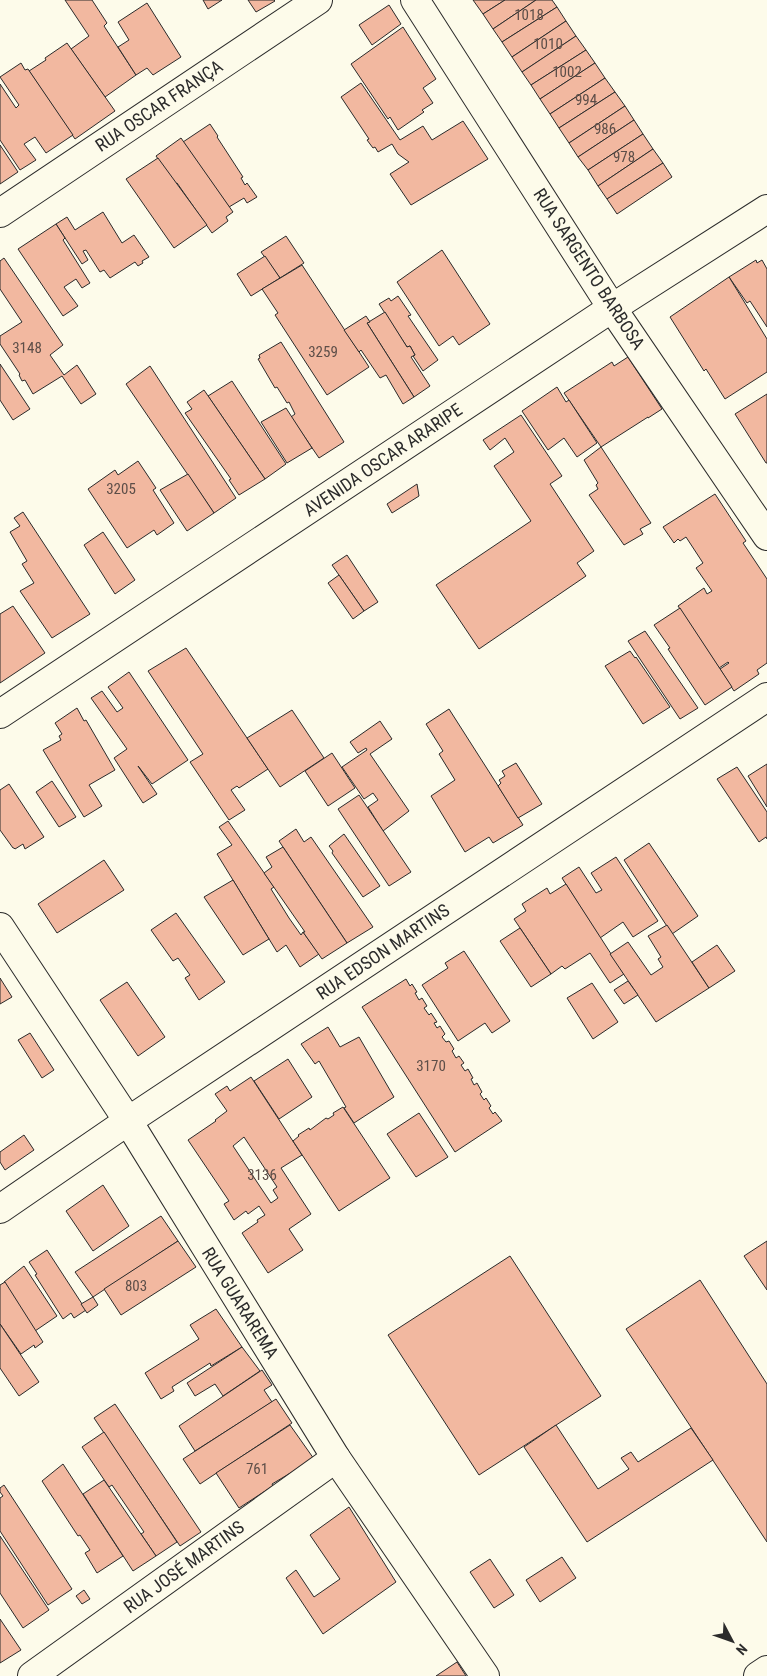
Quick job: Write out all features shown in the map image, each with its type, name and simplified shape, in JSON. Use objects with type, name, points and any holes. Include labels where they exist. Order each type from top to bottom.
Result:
[{"type":"street","name":"RUA OSCAR FRANÇA","points":[[0,212],[318,0]]},
{"type":"street","name":"RUA SARGENTO BARBOSA","points":[[415,0],[612,308],[767,536]]},
{"type":"street","name":"AVENIDA OSCAR ARARIPE","points":[[0,714],[612,308],[767,208]]},
{"type":"street","name":"RUA EDSON MARTINS","points":[[0,1209],[128,1121],[767,697]]},
{"type":"street","name":"RUA GUARAREMA","points":[[0,927],[128,1121],[336,1458],[485,1676]]},
{"type":"street","name":"RUA JOSÉ MARTINS","points":[[32,1676],[336,1458]]},
{"type":"street","points":[[758,1676],[767,1670]]},
{"type":"building","points":[[65,0],[92,0],[107,23],[104,26],[136,75],[105,97],[71,49],[89,36]]},
{"type":"building","points":[[203,0],[222,0],[208,9]]},
{"type":"building","points":[[248,0],[274,0],[275,1],[256,12]]},
{"type":"building","points":[[473,0],[505,0],[483,14]]},
{"type":"building","points":[[505,0],[536,0],[493,29],[483,14]]},
{"type":"building","points":[[536,0],[552,0],[557,7],[502,42],[493,29]]},
{"type":"building","points":[[147,3],[181,57],[153,75],[147,68],[136,75],[118,47],[129,40],[118,22]]},
{"type":"building","points":[[389,5],[401,24],[372,45],[359,25]]},
{"type":"building","points":[[557,7],[566,21],[512,57],[502,42]]},
{"type":"building","points":[[566,21],[576,36],[522,72],[512,57]]},
{"type":"building","points":[[403,27],[436,79],[423,88],[433,103],[422,110],[424,112],[398,130],[390,117],[388,119],[351,64]]},
{"type":"building","points":[[576,36],[586,50],[531,85],[522,72]]},
{"type":"building","points":[[67,43],[115,111],[75,139],[29,71]]},
{"type":"building","points":[[586,50],[595,63],[540,99],[531,85]]},
{"type":"building","points":[[21,63],[25,70],[28,69],[73,135],[46,153],[35,137],[24,144],[36,160],[20,170],[0,140],[0,84],[16,108],[19,105],[0,77]]},
{"type":"building","points":[[595,63],[605,78],[550,114],[540,99]]},
{"type":"building","points":[[605,78],[615,92],[559,128],[550,114]]},
{"type":"building","points":[[361,83],[400,140],[423,126],[432,140],[463,121],[488,159],[411,205],[390,174],[409,162],[398,154],[392,144],[378,152],[375,147],[373,148],[341,97]]},
{"type":"building","points":[[615,92],[625,106],[569,143],[559,128]]},
{"type":"building","points":[[625,106],[634,120],[578,157],[569,143]]},
{"type":"building","points":[[634,120],[643,134],[588,170],[578,157]]},
{"type":"building","points":[[210,124],[243,177],[241,178],[245,185],[247,183],[257,197],[247,203],[244,198],[229,207],[183,142]]},
{"type":"building","points":[[643,134],[653,149],[598,186],[588,170]]},
{"type":"building","points":[[181,138],[233,212],[226,217],[228,221],[212,233],[156,156]]},
{"type":"building","points":[[0,145],[18,172],[0,184]]},
{"type":"building","points":[[653,149],[663,163],[607,199],[598,186]]},
{"type":"building","points":[[158,158],[207,225],[174,248],[126,179]]},
{"type":"building","points":[[663,163],[672,177],[617,214],[607,199]]},
{"type":"building","points":[[103,212],[122,243],[134,235],[149,257],[138,266],[135,262],[110,278],[104,270],[100,272],[86,250],[83,251],[88,260],[82,264],[56,224],[67,217],[75,230]]},
{"type":"building","points":[[56,224],[65,238],[63,240],[90,283],[82,288],[76,279],[64,287],[78,306],[63,316],[18,249]]},
{"type":"building","points":[[286,236],[304,263],[280,278],[261,252]]},
{"type":"building","points":[[442,250],[490,324],[459,345],[453,336],[439,346],[397,282]]},
{"type":"building","points":[[265,256],[280,278],[251,296],[237,274]]},
{"type":"building","points":[[4,258],[63,345],[50,355],[64,375],[77,365],[96,394],[81,404],[62,376],[33,394],[25,380],[22,381],[20,374],[0,344],[0,336],[22,322],[0,289],[0,261]]},
{"type":"building","points":[[756,260],[757,263],[762,260],[767,269],[767,327],[750,301],[747,303],[729,277]]},
{"type":"building","points":[[302,265],[369,367],[327,395],[275,315],[278,313],[262,289]]},
{"type":"building","points":[[729,277],[767,339],[767,372],[725,399],[706,369],[704,371],[670,317]]},
{"type":"building","points":[[398,296],[411,315],[408,316],[438,360],[423,371],[413,356],[415,355],[410,346],[407,347],[379,304],[389,298],[391,301]]},
{"type":"building","points":[[385,312],[407,347],[410,346],[415,355],[411,357],[430,386],[414,397],[367,323]]},
{"type":"building","points":[[366,316],[370,322],[367,323],[414,397],[403,404],[386,375],[380,378],[361,350],[359,352],[344,330]]},
{"type":"building","points":[[281,342],[344,442],[319,458],[291,417],[295,414],[289,402],[287,403],[277,387],[275,388],[258,359],[260,358],[259,355]]},
{"type":"building","points":[[628,357],[662,409],[601,447],[564,393],[612,362],[614,366]]},
{"type":"building","points":[[0,364],[30,409],[13,420],[0,400]]},
{"type":"building","points":[[150,366],[236,498],[214,513],[126,384]]},
{"type":"building","points":[[232,381],[286,464],[265,479],[208,396]]},
{"type":"building","points":[[557,387],[566,402],[569,400],[597,443],[577,457],[564,438],[548,450],[522,411]]},
{"type":"building","points":[[204,390],[265,479],[239,495],[229,480],[231,479],[185,413],[192,409],[187,402]]},
{"type":"building","points":[[767,394],[767,463],[766,463],[735,414]]},
{"type":"building","points":[[286,408],[312,448],[287,463],[261,422]]},
{"type":"building","points":[[521,415],[562,476],[550,484],[594,551],[577,563],[586,576],[479,649],[436,585],[531,521],[494,466],[514,452],[505,438],[490,450],[483,440]]},
{"type":"building","points":[[601,447],[651,523],[640,529],[643,534],[624,545],[589,495],[598,489],[596,485],[598,483],[584,460]]},
{"type":"building","points":[[138,461],[156,488],[153,490],[174,523],[157,535],[154,530],[127,548],[88,489],[115,470],[118,475]]},
{"type":"building","points":[[188,474],[214,513],[187,531],[160,490]]},
{"type":"building","points":[[417,484],[419,496],[392,513],[387,504]]},
{"type":"building","points":[[715,494],[746,541],[743,543],[767,579],[767,663],[757,670],[759,674],[734,691],[720,669],[729,663],[719,668],[678,606],[704,588],[707,594],[712,591],[696,568],[703,563],[686,537],[680,541],[678,539],[674,543],[663,527]]},
{"type":"building","points":[[23,512],[90,614],[52,638],[20,591],[34,583],[22,564],[27,561],[10,532],[20,526],[14,518]]},
{"type":"building","points":[[103,532],[135,580],[115,594],[84,545]]},
{"type":"building","points":[[347,555],[378,602],[364,611],[332,565]]},
{"type":"building","points":[[339,575],[364,611],[353,619],[328,583]]},
{"type":"building","points":[[13,606],[45,653],[0,683],[0,614]]},
{"type":"building","points":[[680,608],[732,687],[705,705],[654,625]]},
{"type":"building","points":[[645,631],[698,708],[680,719],[628,641]]},
{"type":"building","points":[[186,648],[268,769],[239,788],[237,786],[231,790],[245,810],[229,820],[190,762],[203,754],[148,671]]},
{"type":"building","points":[[630,651],[670,707],[643,724],[605,666]]},
{"type":"building","points":[[129,672],[188,760],[152,784],[138,766],[157,794],[143,803],[114,758],[127,749],[91,698],[102,691],[117,712],[123,708],[108,687]]},
{"type":"building","points":[[77,708],[115,770],[89,785],[102,806],[84,817],[43,750],[61,740],[59,736],[62,734],[55,723]]},
{"type":"building","points":[[449,709],[523,825],[493,843],[489,837],[465,852],[431,796],[455,780],[439,754],[443,751],[426,724]]},
{"type":"building","points":[[292,710],[324,758],[280,787],[247,738]]},
{"type":"building","points":[[380,721],[392,739],[370,754],[409,811],[383,831],[368,807],[378,800],[373,793],[364,799],[342,767],[367,750],[366,748],[358,753],[350,742]]},
{"type":"building","points":[[332,753],[355,788],[328,806],[305,771]]},
{"type":"building","points":[[516,763],[542,804],[518,818],[498,786],[501,783],[499,780],[505,776],[502,771]]},
{"type":"building","points":[[767,764],[767,807],[748,776]]},
{"type":"building","points":[[737,767],[767,812],[767,839],[766,837],[759,842],[717,779]]},
{"type":"building","points":[[52,781],[76,817],[59,827],[36,792]]},
{"type":"building","points":[[9,784],[44,837],[25,849],[23,844],[15,849],[13,848],[0,830],[0,790]]},
{"type":"building","points":[[359,795],[411,872],[389,886],[338,809]]},
{"type":"building","points":[[228,821],[274,887],[271,889],[289,918],[301,935],[303,932],[319,954],[300,967],[286,945],[277,952],[217,854],[232,845],[219,827]]},
{"type":"building","points":[[296,829],[304,842],[311,837],[373,927],[347,943],[279,841]]},
{"type":"building","points":[[344,834],[380,886],[363,897],[329,846]]},
{"type":"building","points":[[649,843],[698,916],[672,934],[624,860]]},
{"type":"building","points":[[283,847],[347,943],[322,959],[264,873],[272,867],[266,857]]},
{"type":"building","points":[[616,857],[658,921],[633,937],[623,922],[600,938],[562,878],[579,867],[596,893],[602,890],[591,873]]},
{"type":"building","points":[[104,860],[124,890],[57,933],[38,904]]},
{"type":"building","points":[[233,880],[269,939],[243,955],[204,897]]},
{"type":"building","points":[[566,884],[624,974],[610,983],[590,953],[565,969],[562,966],[551,974],[514,919],[526,911],[522,904],[547,888],[550,894]]},
{"type":"building","points":[[176,913],[225,982],[199,1000],[185,978],[190,975],[178,958],[173,961],[151,930]]},
{"type":"building","points":[[667,925],[709,988],[656,1022],[610,954],[628,942],[651,975],[663,967],[658,959],[661,957],[648,936]]},
{"type":"building","points":[[520,928],[551,974],[531,987],[500,941]]},
{"type":"building","points":[[717,945],[735,971],[709,988],[692,962]]},
{"type":"building","points":[[464,951],[510,1021],[492,1033],[485,1023],[458,1041],[422,985],[448,968],[445,963]]},
{"type":"building","points":[[0,978],[12,997],[0,1004]]},
{"type":"building","points":[[406,979],[417,992],[415,993],[419,1000],[422,998],[427,1006],[424,1008],[429,1015],[431,1013],[437,1022],[434,1023],[437,1028],[440,1026],[445,1034],[442,1037],[446,1042],[449,1041],[454,1049],[452,1051],[456,1058],[459,1056],[464,1063],[461,1065],[465,1071],[468,1069],[473,1078],[471,1079],[474,1085],[477,1083],[482,1092],[480,1094],[484,1100],[486,1098],[493,1114],[495,1112],[502,1121],[455,1152],[362,1007]]},
{"type":"building","points":[[628,981],[638,995],[624,1004],[614,990]]},
{"type":"building","points":[[127,982],[165,1037],[138,1056],[100,1000]]},
{"type":"building","points":[[592,983],[618,1022],[593,1039],[567,998]]},
{"type":"building","points":[[328,1027],[340,1047],[359,1037],[394,1097],[354,1123],[319,1061],[315,1064],[301,1044]]},
{"type":"building","points":[[30,1033],[54,1070],[42,1078],[18,1040]]},
{"type":"building","points":[[288,1059],[312,1097],[279,1119],[254,1081]]},
{"type":"building","points":[[251,1077],[302,1155],[281,1168],[311,1214],[289,1229],[303,1250],[268,1273],[242,1233],[265,1215],[259,1206],[248,1214],[246,1211],[234,1220],[224,1204],[229,1201],[188,1140],[227,1111],[215,1094],[227,1086],[230,1091]],"holes":[[[244,1137],[277,1187],[273,1190],[278,1198],[271,1203],[233,1146]]]},
{"type":"building","points":[[343,1107],[390,1178],[339,1211],[293,1141],[298,1135],[309,1128],[310,1130],[326,1118],[328,1119],[334,1115],[333,1113]]},
{"type":"building","points":[[419,1113],[448,1157],[416,1177],[387,1134]]},
{"type":"building","points":[[24,1135],[34,1150],[5,1170],[0,1162],[0,1152]]},
{"type":"building","points":[[103,1185],[129,1226],[93,1251],[66,1211]]},
{"type":"building","points":[[161,1216],[178,1241],[93,1297],[75,1272]]},
{"type":"building","points":[[178,1241],[196,1267],[121,1315],[104,1289]]},
{"type":"building","points":[[767,1241],[767,1290],[744,1256]]},
{"type":"building","points":[[47,1250],[86,1310],[74,1318],[71,1313],[63,1319],[35,1275],[37,1274],[29,1262]]},
{"type":"building","points":[[510,1256],[601,1396],[479,1475],[388,1335]]},
{"type":"building","points":[[24,1266],[57,1316],[35,1331],[4,1282]]},
{"type":"building","points":[[700,1280],[767,1384],[767,1542],[626,1329]]},
{"type":"building","points":[[5,1282],[43,1342],[35,1348],[34,1345],[21,1354],[0,1324],[0,1285]]},
{"type":"building","points":[[93,1297],[98,1305],[87,1313],[81,1304]]},
{"type":"building","points":[[216,1309],[242,1347],[211,1366],[210,1363],[172,1387],[174,1391],[161,1399],[145,1373],[199,1339],[190,1325]]},
{"type":"building","points":[[0,1324],[39,1382],[19,1396],[0,1368]]},
{"type":"building","points":[[242,1347],[260,1371],[223,1396],[215,1384],[195,1396],[187,1383]]},
{"type":"building","points":[[262,1370],[272,1385],[264,1390],[272,1402],[195,1451],[179,1426]]},
{"type":"building","points":[[276,1399],[292,1423],[200,1484],[183,1459]]},
{"type":"building","points":[[115,1404],[201,1532],[180,1546],[94,1418]]},
{"type":"building","points":[[290,1425],[314,1459],[272,1484],[273,1486],[239,1508],[216,1473]]},
{"type":"building","points":[[556,1425],[598,1489],[629,1469],[621,1458],[631,1452],[638,1462],[691,1428],[713,1460],[587,1542],[524,1447]]},
{"type":"building","points":[[104,1432],[177,1542],[156,1556],[141,1534],[144,1532],[112,1485],[109,1487],[82,1447]]},
{"type":"building","points":[[63,1464],[123,1556],[97,1573],[85,1553],[90,1550],[80,1535],[78,1536],[42,1481]]},
{"type":"building","points":[[104,1480],[156,1556],[133,1571],[83,1494]]},
{"type":"building","points":[[4,1485],[72,1589],[48,1605],[0,1531],[0,1498],[3,1496],[0,1488]]},
{"type":"building","points":[[349,1507],[396,1582],[323,1634],[286,1578],[296,1570],[314,1597],[340,1579],[310,1535]]},
{"type":"building","points":[[0,1536],[49,1610],[23,1628],[0,1593]]},
{"type":"building","points":[[562,1557],[576,1578],[540,1602],[526,1580]]},
{"type":"building","points":[[490,1559],[514,1595],[494,1608],[470,1572]]},
{"type":"building","points":[[84,1590],[90,1599],[82,1604],[76,1596]]},
{"type":"building","points":[[0,1619],[21,1650],[0,1663]]},
{"type":"building","points":[[457,1662],[466,1676],[436,1676]]}]
